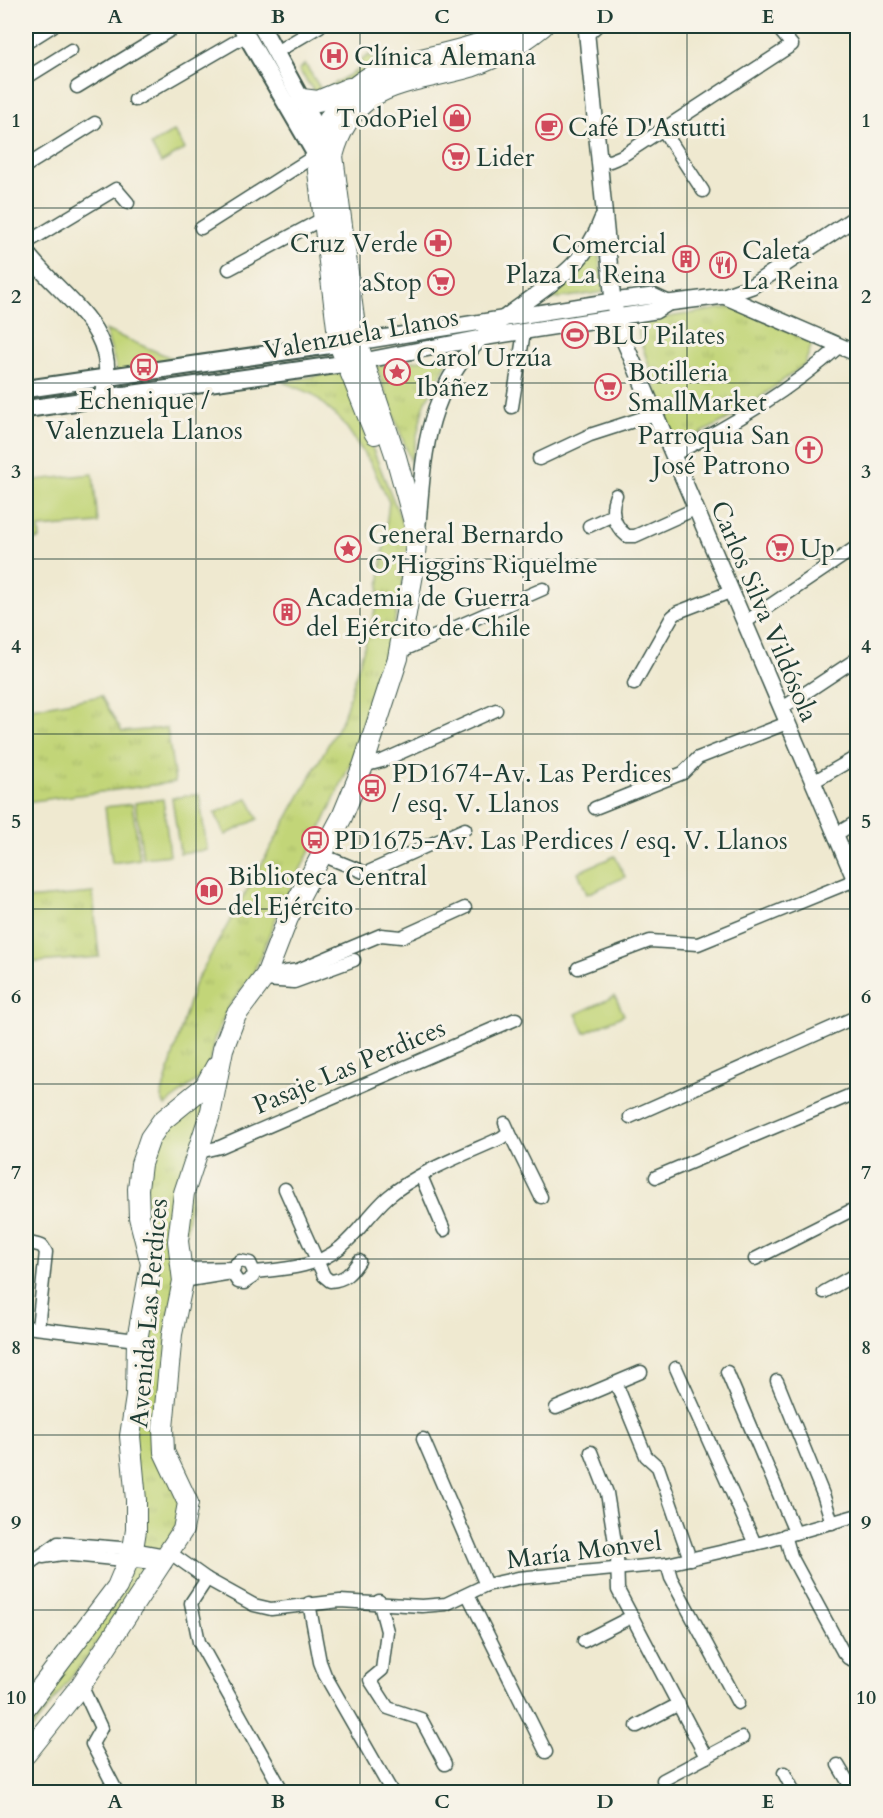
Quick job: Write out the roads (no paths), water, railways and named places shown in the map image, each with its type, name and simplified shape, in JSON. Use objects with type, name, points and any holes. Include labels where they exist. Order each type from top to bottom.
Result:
[{"type":"main road","points":[[261,26],[321,135],[348,343]]},
{"type":"main road","points":[[302,99],[313,102],[327,99],[397,64],[476,45],[516,26]]},
{"type":"main road","points":[[324,156],[348,121],[376,95],[401,82],[489,60],[513,48],[543,26]]},
{"type":"main road","points":[[244,30],[324,156],[322,219],[348,343],[396,457],[417,533]]},
{"type":"main road","points":[[321,135],[336,108],[367,79]]},
{"type":"main road","name":"Valenzuela Llanos","points":[[26,389],[348,343]]},
{"type":"main road","name":"Valenzuela Llanos","points":[[26,409],[355,362]]},
{"type":"main road","name":"Avenida Las Perdices","points":[[26,1754],[81,1684],[171,1560],[183,1530],[188,1512],[186,1495],[164,1452],[163,1428],[172,1334],[183,1275],[178,1225],[184,1193],[211,1111],[223,1049],[236,1015],[264,977],[288,918],[342,817],[363,766],[399,652],[413,574],[417,533]]},
{"type":"main road","points":[[26,1707],[111,1597],[131,1554],[136,1530],[136,1500],[129,1448],[136,1397],[137,1340],[151,1264],[140,1217],[138,1190],[141,1164],[150,1138],[162,1121],[211,1078],[223,1049]]},
{"type":"main road","points":[[194,1095],[201,1095],[211,1111]]},
{"type":"street","points":[[26,43],[53,26]]},
{"type":"street","points":[[77,87],[177,26]]},
{"type":"street","points":[[276,52],[320,26]]},
{"type":"street","points":[[598,160],[610,161],[622,156],[792,45],[776,26]]},
{"type":"street","name":"Carlos Silva Vildósola","points":[[591,28],[598,160],[616,317],[730,592],[856,883]]},
{"type":"street","points":[[135,100],[244,30]]},
{"type":"street","points":[[26,78],[71,50]]},
{"type":"street","points":[[26,166],[95,123]]},
{"type":"street","points":[[663,130],[703,191]]},
{"type":"street","points":[[201,228],[324,156]]},
{"type":"street","points":[[26,243],[116,189],[128,203]]},
{"type":"street","name":"Carlos Silva Vildósola","points":[[505,319],[576,263],[592,243],[604,213]]},
{"type":"street","name":"Valenzuela Llanos","points":[[355,362],[655,311],[668,303],[724,296],[752,286],[858,216]]},
{"type":"street","points":[[229,269],[322,219]]},
{"type":"street","points":[[26,252],[49,281],[96,327],[104,346],[109,377],[102,398]]},
{"type":"street","name":"Valenzuela Llanos","points":[[348,343],[613,301],[653,296],[668,303]]},
{"type":"street","points":[[724,296],[858,354]]},
{"type":"street","name":"Avenida Las Perdices","points":[[417,533],[423,449],[433,411],[445,386],[481,339],[505,319]]},
{"type":"street","points":[[512,407],[524,332]]},
{"type":"street","points":[[673,455],[741,420],[813,370],[840,346]]},
{"type":"street","points":[[539,459],[590,435],[655,414]]},
{"type":"street","points":[[616,495],[611,506],[613,515],[622,532],[631,537],[695,509]]},
{"type":"street","points":[[589,526],[613,515]]},
{"type":"street","points":[[744,623],[858,546]]},
{"type":"street","points":[[399,652],[543,589]]},
{"type":"street","points":[[634,684],[672,617],[678,612],[730,592]]},
{"type":"street","points":[[595,808],[683,773],[698,758],[784,716],[858,658]]},
{"type":"street","points":[[363,766],[382,761],[496,710]]},
{"type":"street","points":[[813,782],[858,756]]},
{"type":"street","points":[[835,835],[858,821]]},
{"type":"street","points":[[322,855],[366,873],[465,829]]},
{"type":"street","points":[[578,968],[650,941],[698,944],[856,883]]},
{"type":"street","points":[[264,977],[298,970],[381,935],[401,937],[465,908]]},
{"type":"street","points":[[264,977],[294,982],[354,960]]},
{"type":"street","points":[[630,1117],[858,1016]]},
{"type":"street","name":"Pasaje Las Perdices","points":[[199,1152],[220,1147],[516,1019]]},
{"type":"street","points":[[656,1177],[858,1092]]},
{"type":"street","points":[[183,1275],[232,1270],[238,1282],[244,1283],[253,1277],[254,1272],[297,1268],[316,1262],[340,1248],[388,1197],[507,1127],[541,1197]]},
{"type":"street","points":[[422,1176],[444,1230]]},
{"type":"street","points":[[285,1189],[324,1276],[330,1281],[339,1280],[350,1274],[358,1261]]},
{"type":"street","points":[[755,1258],[858,1207]]},
{"type":"street","points":[[26,1242],[42,1245],[46,1252],[32,1328],[137,1340]]},
{"type":"street","points":[[824,1292],[858,1273]]},
{"type":"street","points":[[676,1368],[755,1544]]},
{"type":"street","points":[[556,1408],[641,1372]]},
{"type":"street","points":[[727,1372],[790,1534],[791,1556],[843,1652],[848,1658],[858,1662]]},
{"type":"street","points":[[777,1382],[825,1497],[832,1523]]},
{"type":"street","points":[[616,1383],[646,1456],[658,1467],[690,1559]]},
{"type":"street","points":[[423,1439],[486,1585]]},
{"type":"street","points":[[591,1452],[607,1493],[618,1590],[706,1757]]},
{"type":"street","name":"María Monvel","points":[[26,1566],[58,1544],[67,1542],[171,1560],[254,1605],[271,1609],[309,1603],[379,1601],[422,1606],[446,1604],[486,1585],[518,1578],[667,1564],[755,1544],[858,1515]]},
{"type":"street","points":[[667,1564],[670,1578],[738,1703]]},
{"type":"street","points":[[207,1579],[191,1603],[199,1642],[283,1792]]},
{"type":"street","points":[[468,1595],[546,1752]]},
{"type":"street","points":[[379,1601],[387,1631],[382,1670],[370,1680],[388,1708],[421,1719],[446,1764]]},
{"type":"street","points":[[309,1603],[320,1662],[325,1675],[392,1792]]},
{"type":"street","points":[[584,1641],[631,1617]]},
{"type":"street","points":[[81,1684],[101,1728],[92,1744],[117,1792]]},
{"type":"street","points":[[637,1726],[679,1704]]},
{"type":"street","points":[[663,1780],[742,1738]]},
{"type":"street","points":[[838,1765],[854,1792]]},
{"type":"street","points":[[784,1773],[794,1792]]},
{"type":"place","name":"Clínica Alemana","points":[[334,56]]},
{"type":"place","name":"TodoPiel","points":[[457,118]]},
{"type":"place","name":"Café D'Astutti","points":[[549,127]]},
{"type":"place","name":"Lider","points":[[456,157]]},
{"type":"place","name":"Cruz Verde","points":[[438,243]]},
{"type":"place","name":"Comercial Plaza La Reina","points":[[686,259]]},
{"type":"place","name":"Caleta La Reina","points":[[723,265]]},
{"type":"place","name":"aStop","points":[[441,282]]},
{"type":"place","name":"BLU Pilates","points":[[575,335]]},
{"type":"place","name":"Echenique / Valenzuela Llanos","points":[[144,367]]},
{"type":"place","name":"Carol Urzúa Ibáñez","points":[[397,372]]},
{"type":"place","name":"Botilleria SmallMarket","points":[[608,387]]},
{"type":"place","name":"Parroquia San José Patrono","points":[[809,450]]},
{"type":"place","name":"Up","points":[[780,548]]},
{"type":"place","name":"General Bernardo O’Higgins Riquelme","points":[[348,549]]},
{"type":"place","name":"Academia de Guerra del Ejército de Chile","points":[[287,612]]},
{"type":"place","name":"PD1674-Av. Las Perdices / esq. V. Llanos","points":[[372,788]]},
{"type":"place","name":"PD1675-Av. Las Perdices / esq. V. Llanos","points":[[315,840]]},
{"type":"place","name":"Biblioteca Central del Ejército","points":[[209,891]]}]
